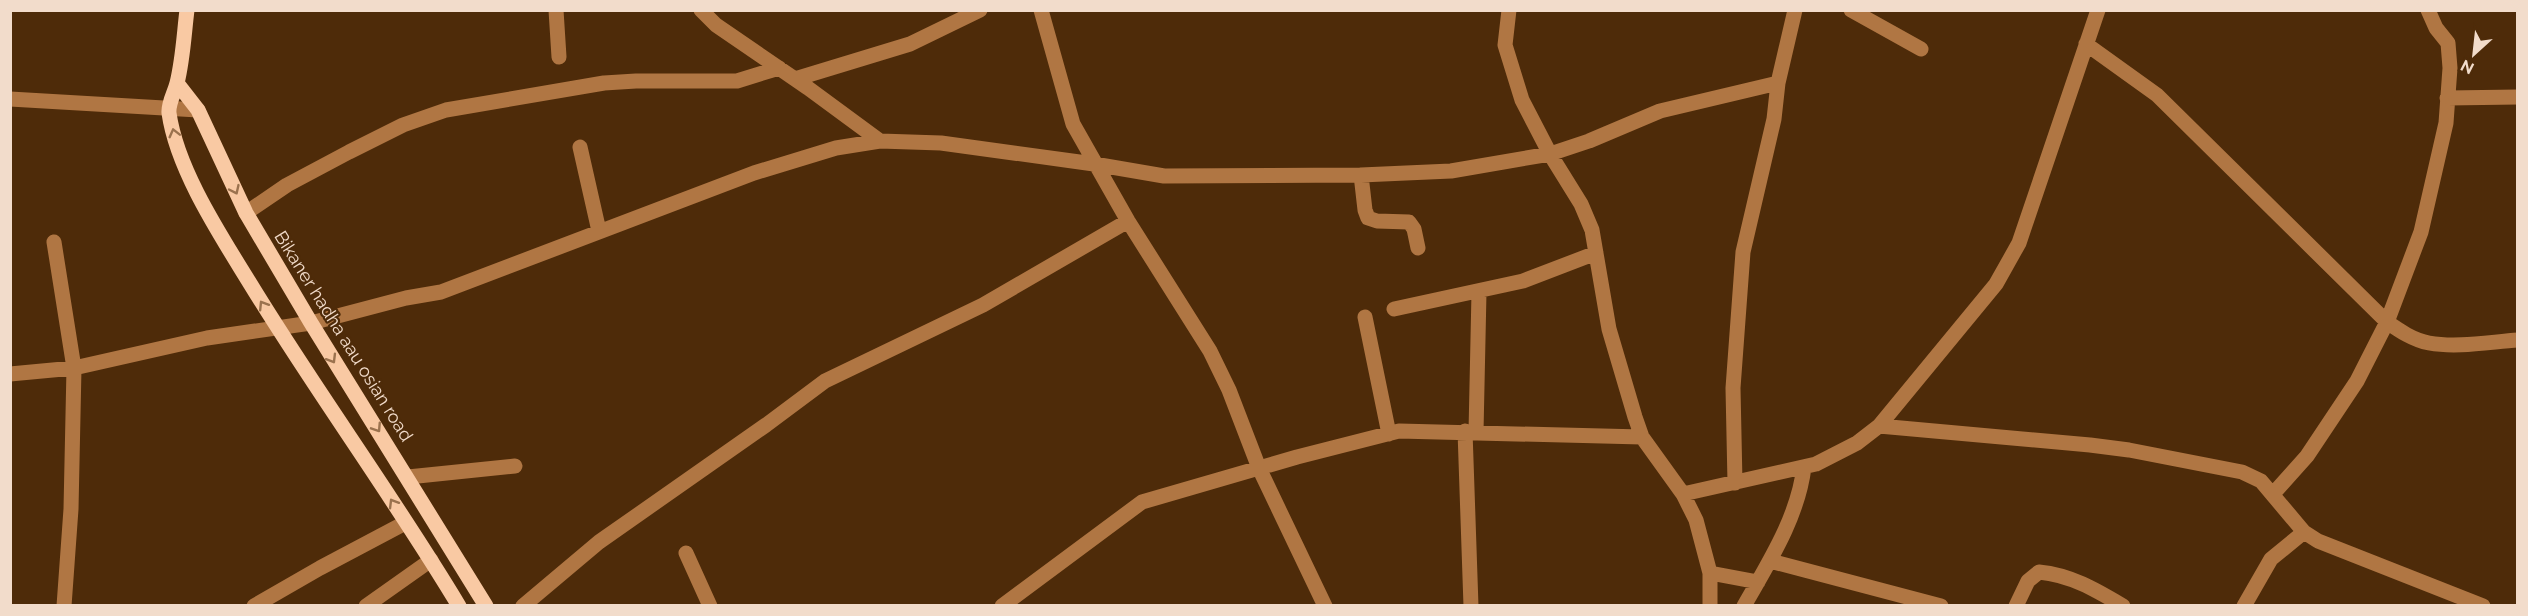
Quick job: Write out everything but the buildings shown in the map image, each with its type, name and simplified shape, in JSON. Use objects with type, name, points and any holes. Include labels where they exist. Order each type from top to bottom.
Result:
[{"type":"main road","points":[[187,10],[177,83],[168,110],[175,140],[188,172],[227,247],[382,484],[405,523],[432,560],[459,606]]},
{"type":"main road","name":"Bikaner hadha aau osian road","points":[[177,83],[198,110],[246,213],[311,323],[486,606]]},
{"type":"street","points":[[556,10],[559,57]]},
{"type":"street","points":[[701,10],[716,25],[880,141]]},
{"type":"street","points":[[795,79],[910,44],[980,10]]},
{"type":"street","points":[[1041,10],[1074,124],[1094,164],[1128,221],[1210,351],[1229,390],[1259,468],[1325,606]]},
{"type":"street","points":[[1509,10],[1505,45],[1509,63],[1522,100],[1550,154],[1581,204],[1592,230],[1609,330],[1642,436],[1683,494],[1696,520],[1710,573],[1710,606]]},
{"type":"street","points":[[1735,483],[1733,388],[1743,252],[1774,119],[1778,83],[1795,10]]},
{"type":"street","points":[[1851,10],[1921,49]]},
{"type":"street","points":[[1683,494],[1804,467],[1837,455],[1880,426],[1996,284],[2019,243],[2095,16],[2082,10]]},
{"type":"street","points":[[2273,494],[2307,456],[2357,381],[2387,322],[2421,232],[2446,123],[2450,68],[2448,43],[2436,28],[2428,10]]},
{"type":"street","points":[[2086,44],[2157,94],[2387,322],[2408,336],[2428,343],[2517,340]]},
{"type":"street","points":[[246,213],[287,185],[349,152],[403,125],[446,110],[604,83],[737,81],[779,68]]},
{"type":"street","points":[[10,374],[74,368],[207,338],[311,323],[406,298],[441,292],[754,173],[836,148],[880,141],[940,143],[1164,176],[1361,175],[1451,171],[1550,154],[1660,111],[1778,83]]},
{"type":"street","points":[[2447,98],[2517,97]]},
{"type":"street","points":[[10,99],[198,110]]},
{"type":"street","points":[[580,147],[599,231]]},
{"type":"street","points":[[1361,175],[1368,218],[1377,221],[1409,222],[1414,229],[1418,248]]},
{"type":"street","points":[[523,606],[599,542],[825,381],[983,305],[1128,221]]},
{"type":"street","points":[[54,242],[74,368],[71,509],[64,606]]},
{"type":"street","points":[[1394,309],[1523,281],[1596,253]]},
{"type":"street","points":[[1471,606],[1470,432],[1479,292]]},
{"type":"street","points":[[1365,317],[1389,434]]},
{"type":"street","points":[[1880,426],[2129,450],[2242,472],[2262,482],[2304,532],[2318,540],[2483,606]]},
{"type":"street","points":[[1002,606],[1142,502],[1259,468],[1389,434],[1424,430],[1642,436]]},
{"type":"street","points":[[408,477],[515,466]]},
{"type":"street","points":[[1744,606],[1770,561],[1796,505],[1802,486],[1804,467]]},
{"type":"street","points":[[254,606],[405,523]]},
{"type":"street","points":[[2244,606],[2271,559],[2304,532]]},
{"type":"street","points":[[686,553],[710,606]]},
{"type":"street","points":[[366,606],[432,560]]},
{"type":"street","points":[[1770,561],[1941,606]]},
{"type":"street","points":[[2016,606],[2028,581],[2039,572],[2057,574],[2087,585],[2122,606]]},
{"type":"street","points":[[1710,573],[1758,582]]}]
